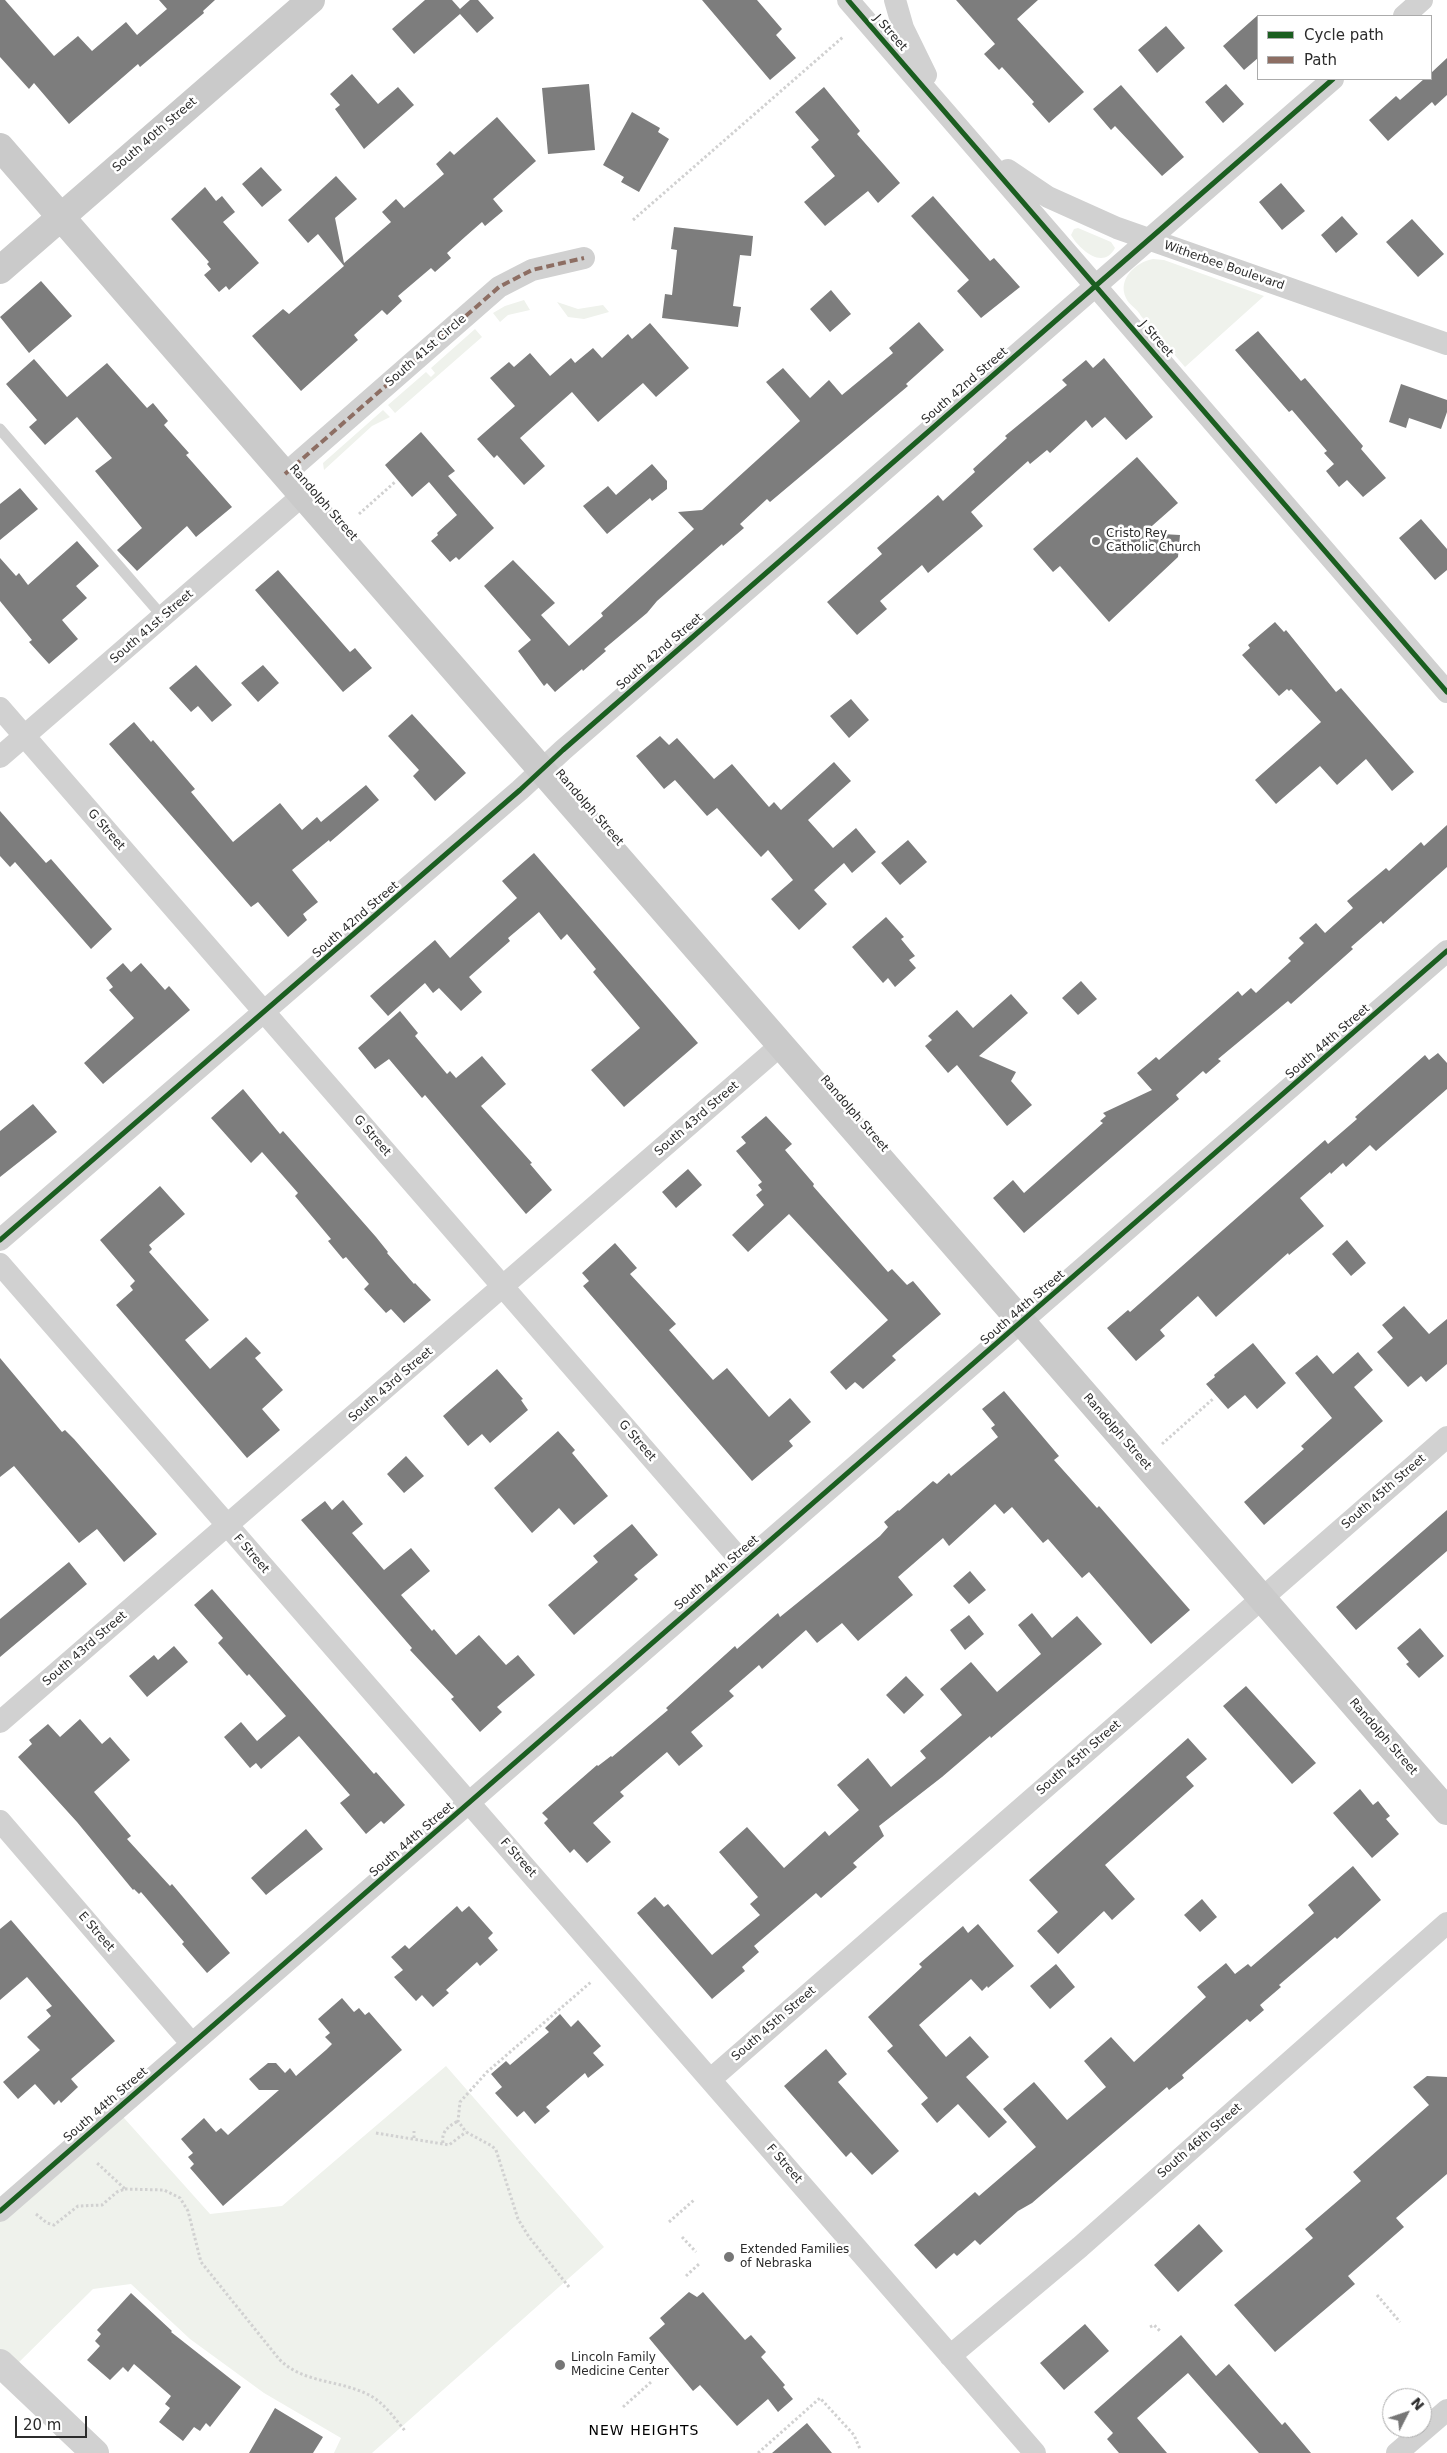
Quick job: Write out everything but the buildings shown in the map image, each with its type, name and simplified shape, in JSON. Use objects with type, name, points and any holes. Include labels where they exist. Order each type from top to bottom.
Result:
[{"type":"main road","name":"South 40th Street","points":[[0,270],[311,0]]},
{"type":"main road","name":"Randolph Street","points":[[0,147],[1447,1811]]},
{"type":"street","name":"Witherbee Boulevard","points":[[895,0],[903,28],[919,64],[975,145],[1048,197],[1117,228],[1447,344]]},
{"type":"street","points":[[1405,15],[1422,0]]},
{"type":"street","name":"J Street","points":[[859,4],[975,145],[1447,692]]},
{"type":"street","name":"South 42nd Street","points":[[0,1240],[543,770],[1331,80]]},
{"type":"street","name":"South 41st Circle","points":[[285,474],[499,287],[532,270],[584,258]]},
{"type":"street","name":"South 41st Street","points":[[0,757],[303,495]]},
{"type":"street","name":"G Street","points":[[0,708],[743,1563]]},
{"type":"street","name":"South 44th Street","points":[[0,2211],[1447,951]]},
{"type":"street","name":"South 43rd Street","points":[[0,1722],[781,1045]]},
{"type":"street","name":"F Street","points":[[0,1264],[1035,2453]]},
{"type":"street","name":"South 45th Street","points":[[711,2079],[1447,1437]]},
{"type":"street","name":"E Street","points":[[0,1821],[192,2044]]},
{"type":"street","name":"South 46th Street","points":[[950,2356],[1080,2246],[1447,1923]]},
{"type":"street","points":[[0,2363],[95,2453]]},
{"type":"street","points":[[1397,2453],[1447,2410]]},
{"type":"lane","points":[[0,429],[163,617]]},
{"type":"path","points":[[632,220],[843,37]]},
{"type":"path","points":[[358,514],[395,482]]},
{"type":"path","points":[[1168,1439],[1214,1398]]},
{"type":"path","points":[[569,2287],[528,2237],[518,2220],[499,2156],[492,2146],[466,2132],[458,2121],[460,2102],[473,2086],[591,1982]]},
{"type":"path","points":[[443,2143],[442,2138],[448,2126],[458,2121]]},
{"type":"path","points":[[414,2131],[414,2138]]},
{"type":"path","points":[[376,2133],[449,2145],[466,2132]]},
{"type":"path","points":[[96,2162],[125,2190]]},
{"type":"path","points":[[36,2214],[47,2223],[54,2225],[78,2206],[102,2205],[116,2192],[125,2190],[164,2190],[180,2198],[188,2211],[201,2262],[279,2359],[288,2368],[304,2375],[367,2394],[378,2402],[406,2432]]},
{"type":"path","points":[[669,2222],[694,2200]]},
{"type":"path","points":[[682,2237],[696,2252]]},
{"type":"path","points":[[686,2276],[699,2264]]},
{"type":"path","points":[[1377,2295],[1400,2322]]},
{"type":"path","points":[[1150,2327],[1154,2325],[1161,2332]]},
{"type":"path","points":[[623,2407],[651,2382]]},
{"type":"path","points":[[758,2453],[820,2398],[854,2435],[860,2449]]},
{"type":"shaded area","points":[[1078,228],[1111,242],[1115,248],[1110,255],[1104,258],[1092,255],[1085,251],[1071,235],[1074,229]]},
{"type":"shaded area","points":[[1153,259],[1164,260],[1264,296],[1185,367],[1126,298],[1124,284],[1130,272],[1140,264]]},
{"type":"shaded area","points":[[524,300],[530,310],[508,315],[500,322],[493,313],[505,306]]},
{"type":"shaded area","points":[[557,302],[578,309],[603,305],[609,312],[584,319],[568,317]]},
{"type":"shaded area","points":[[475,329],[482,337],[395,413],[388,405],[426,372],[431,377],[435,373],[431,368]]},
{"type":"shaded area","points":[[383,410],[390,417],[372,426],[324,470],[323,463]]},
{"type":"shaded area","points":[[446,2066],[604,2247],[372,2453],[334,2453],[341,2438],[264,2393],[190,2339],[131,2284],[93,2289],[9,2372],[0,2363],[0,2211],[116,2109],[210,2214],[282,2206]]},
{"type":"marked path","points":[[285,474],[499,287],[532,270],[584,258]]},
{"type":"cycle path","points":[[848,0],[1447,692]]},
{"type":"cycle path","points":[[0,1240],[520,790],[563,750],[1332,80]]},
{"type":"cycle path","points":[[0,2211],[1447,951]]},
{"type":"place","name":"Cristo Rey Catholic Church","points":[[1096,541]]},
{"type":"place","name":"Extended Families of Nebraska","points":[[729,2257]]},
{"type":"place","name":"Lincoln Family Medicine Center","points":[[560,2365]]},
{"type":"district","name":"NEW HEIGHTS","points":[[644,2431]]}]
